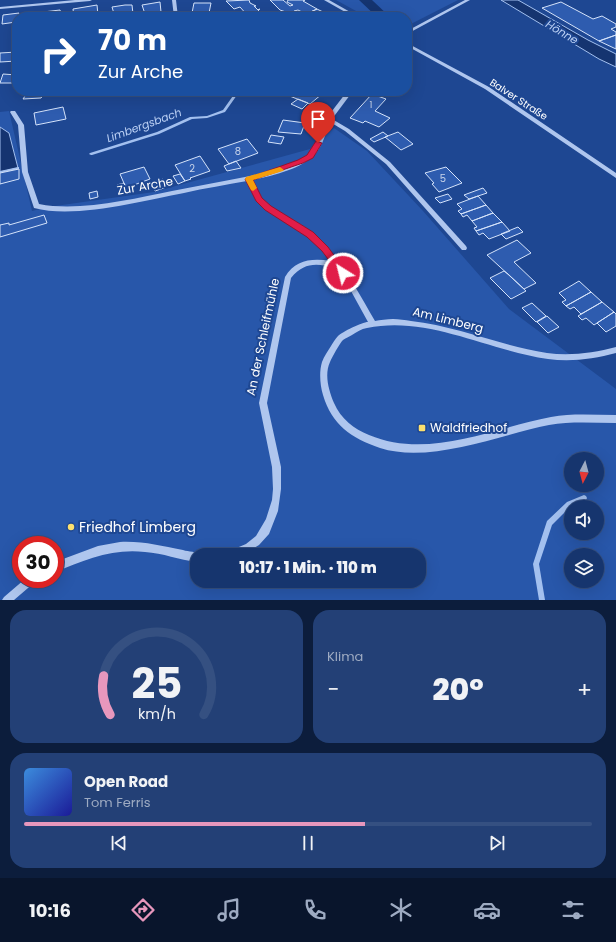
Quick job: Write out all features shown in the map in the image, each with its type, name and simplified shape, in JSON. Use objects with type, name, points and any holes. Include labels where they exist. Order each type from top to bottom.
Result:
[{"type":"street","points":[[0,8],[90,0]]},
{"type":"street","points":[[174,0],[175,12]]},
{"type":"street","points":[[326,0],[348,12]]},
{"type":"street","points":[[412,30],[468,0]]},
{"type":"street","name":"Balver Straße","points":[[412,47],[487,88],[616,176]]},
{"type":"street","points":[[346,96],[329,119],[347,130],[388,163],[464,248]]},
{"type":"street","name":"Zur Arche","points":[[13,112],[21,125],[25,172],[36,206],[52,209],[91,206],[249,179],[278,170],[310,156],[315,150],[329,119]]},
{"type":"street","points":[[249,179],[259,199],[268,208],[310,234],[325,249],[338,266],[372,323]]},
{"type":"street","name":"An der Schleifmühle","points":[[248,548],[259,539],[269,524],[274,511],[277,493],[275,458],[264,417],[263,403],[288,277],[293,270],[312,261],[322,261],[338,266]]},
{"type":"street","name":"Am Limberg","points":[[616,350],[578,358],[547,356],[520,351],[415,322],[396,321],[372,323],[360,327],[345,335],[334,345],[328,354],[324,367],[324,383],[327,398],[336,416],[349,430],[367,440],[397,448],[429,448],[551,421],[576,418],[616,419]]},
{"type":"street","points":[[64,563],[87,554],[118,545],[146,547],[190,557]]},
{"type":"street","points":[[7,600],[21,588]]},
{"type":"shaded area","points":[[336,0],[458,0],[412,23],[412,12],[358,12]]},
{"type":"shaded area","points":[[9,111],[32,211],[48,207],[154,192],[310,149],[334,128],[367,151],[423,211],[509,309],[616,389],[616,600],[0,600],[0,172],[18,168],[9,133],[0,127],[0,112]]},
{"type":"water","name":"Hönne","points":[[501,0],[518,0],[588,40],[616,54],[616,67],[599,59]]},
{"type":"water","points":[[0,127],[9,133],[18,168],[0,172]]},
{"type":"building","points":[[249,0],[250,3],[256,6],[254,6],[260,12],[244,12],[240,7],[234,9],[226,1]]},
{"type":"building","points":[[270,0],[283,0],[290,6],[293,5],[287,2],[288,0],[305,0],[303,1],[317,9],[310,12],[302,12],[298,10],[294,11],[295,12],[286,12],[280,10]]},
{"type":"building","points":[[160,2],[161,12],[144,12],[142,5]]},
{"type":"building","points":[[561,2],[593,19],[602,16],[616,24],[616,27],[611,29],[616,32],[616,35],[599,41],[542,8]]},
{"type":"building","points":[[194,3],[211,3],[209,12],[192,12]]},
{"type":"building","points":[[97,5],[98,12],[73,12],[73,9]]},
{"type":"building","points":[[132,5],[133,12],[114,12],[112,7]]},
{"type":"building","points":[[317,9],[323,12],[310,12]]},
{"type":"building","points":[[60,10],[61,12],[43,12]]},
{"type":"building","points":[[12,14],[12,23],[2,24],[3,15]]},
{"type":"building","points":[[616,35],[616,49],[599,41]]},
{"type":"building","points":[[12,52],[12,61],[0,62],[0,53]]},
{"type":"building","points":[[3,74],[12,75],[12,83],[0,83]]},
{"type":"building","points":[[25,96],[42,96],[41,98],[23,99]]},
{"type":"building","points":[[290,96],[320,96],[310,104]]},
{"type":"building","points":[[370,96],[378,96],[386,99],[375,111],[390,118],[379,127],[365,121],[363,123],[350,118]]},
{"type":"building","points":[[298,99],[308,103],[302,109],[291,104]]},
{"type":"building","points":[[63,107],[66,119],[36,125],[34,113]]},
{"type":"building","points":[[283,120],[305,123],[301,134],[278,132]]},
{"type":"building","points":[[383,132],[388,136],[374,142],[370,139]]},
{"type":"building","points":[[398,132],[413,144],[401,150],[385,137]]},
{"type":"building","points":[[271,135],[284,137],[281,144],[268,142]]},
{"type":"building","points":[[247,139],[258,153],[229,164],[218,149]]},
{"type":"building","points":[[200,156],[210,171],[185,181],[175,165]]},
{"type":"building","points":[[236,161],[241,168],[227,171],[224,166]]},
{"type":"building","points":[[144,167],[150,179],[126,188],[120,174]]},
{"type":"building","points":[[446,167],[462,183],[439,192],[432,184],[434,183],[425,173]]},
{"type":"building","points":[[19,169],[19,179],[0,184],[0,173]]},
{"type":"building","points":[[180,174],[185,181],[178,184],[173,176]]},
{"type":"building","points":[[163,179],[167,187],[155,191],[151,183]]},
{"type":"building","points":[[124,183],[128,191],[121,193],[117,185]]},
{"type":"building","points":[[483,188],[487,193],[469,199],[464,195]]},
{"type":"building","points":[[97,191],[98,197],[90,199],[89,193]]},
{"type":"building","points":[[448,194],[452,199],[440,203],[435,198]]},
{"type":"building","points":[[478,196],[486,205],[461,214],[458,211],[462,209],[457,204]]},
{"type":"building","points":[[486,205],[493,213],[472,221],[467,215],[463,217],[461,214]]},
{"type":"building","points":[[493,213],[502,222],[476,231],[474,228],[477,227],[472,221]]},
{"type":"building","points":[[44,215],[47,223],[0,237],[0,225],[9,223],[9,225]]},
{"type":"building","points":[[502,222],[510,231],[489,239],[483,233],[479,235],[476,231]]},
{"type":"building","points":[[518,227],[523,232],[506,239],[501,234]]},
{"type":"building","points":[[517,240],[531,253],[514,262],[536,283],[524,289],[487,255]]},
{"type":"building","points":[[504,271],[526,291],[511,299],[490,278]]},
{"type":"building","points":[[579,281],[591,292],[566,306],[562,302],[566,300],[559,293]]},
{"type":"building","points":[[591,292],[602,302],[581,314],[574,307],[570,309],[566,306]]},
{"type":"building","points":[[602,302],[614,312],[594,325],[586,318],[582,320],[578,316]]},
{"type":"building","points":[[532,303],[546,316],[536,322],[522,308]]},
{"type":"building","points":[[614,312],[616,314],[616,326],[606,332],[597,323]]},
{"type":"building","points":[[547,316],[559,327],[548,333],[537,322]]},
{"type":"waterway","name":"Limbergsbach","points":[[365,0],[378,12]]},
{"type":"waterway","name":"Limbergsbach","points":[[91,154],[158,133],[191,118],[207,117],[224,111],[235,96]]},
{"type":"waterway","name":"Limbergsbach","points":[[0,172],[18,168]]},
{"type":"waterway","points":[[542,600],[536,564],[549,523],[569,504],[584,498]]},
{"type":"slow traffic","points":[[253,188],[249,179],[280,170]]},
{"type":"place","name":"Waldfriedhof","points":[[422,428]]},
{"type":"place","name":"Friedhof Limberg","points":[[71,527]]},
{"type":"route","points":[[318,143],[310,156],[300,162],[249,179],[259,199],[268,208],[310,234],[325,249],[343,273]]}]
